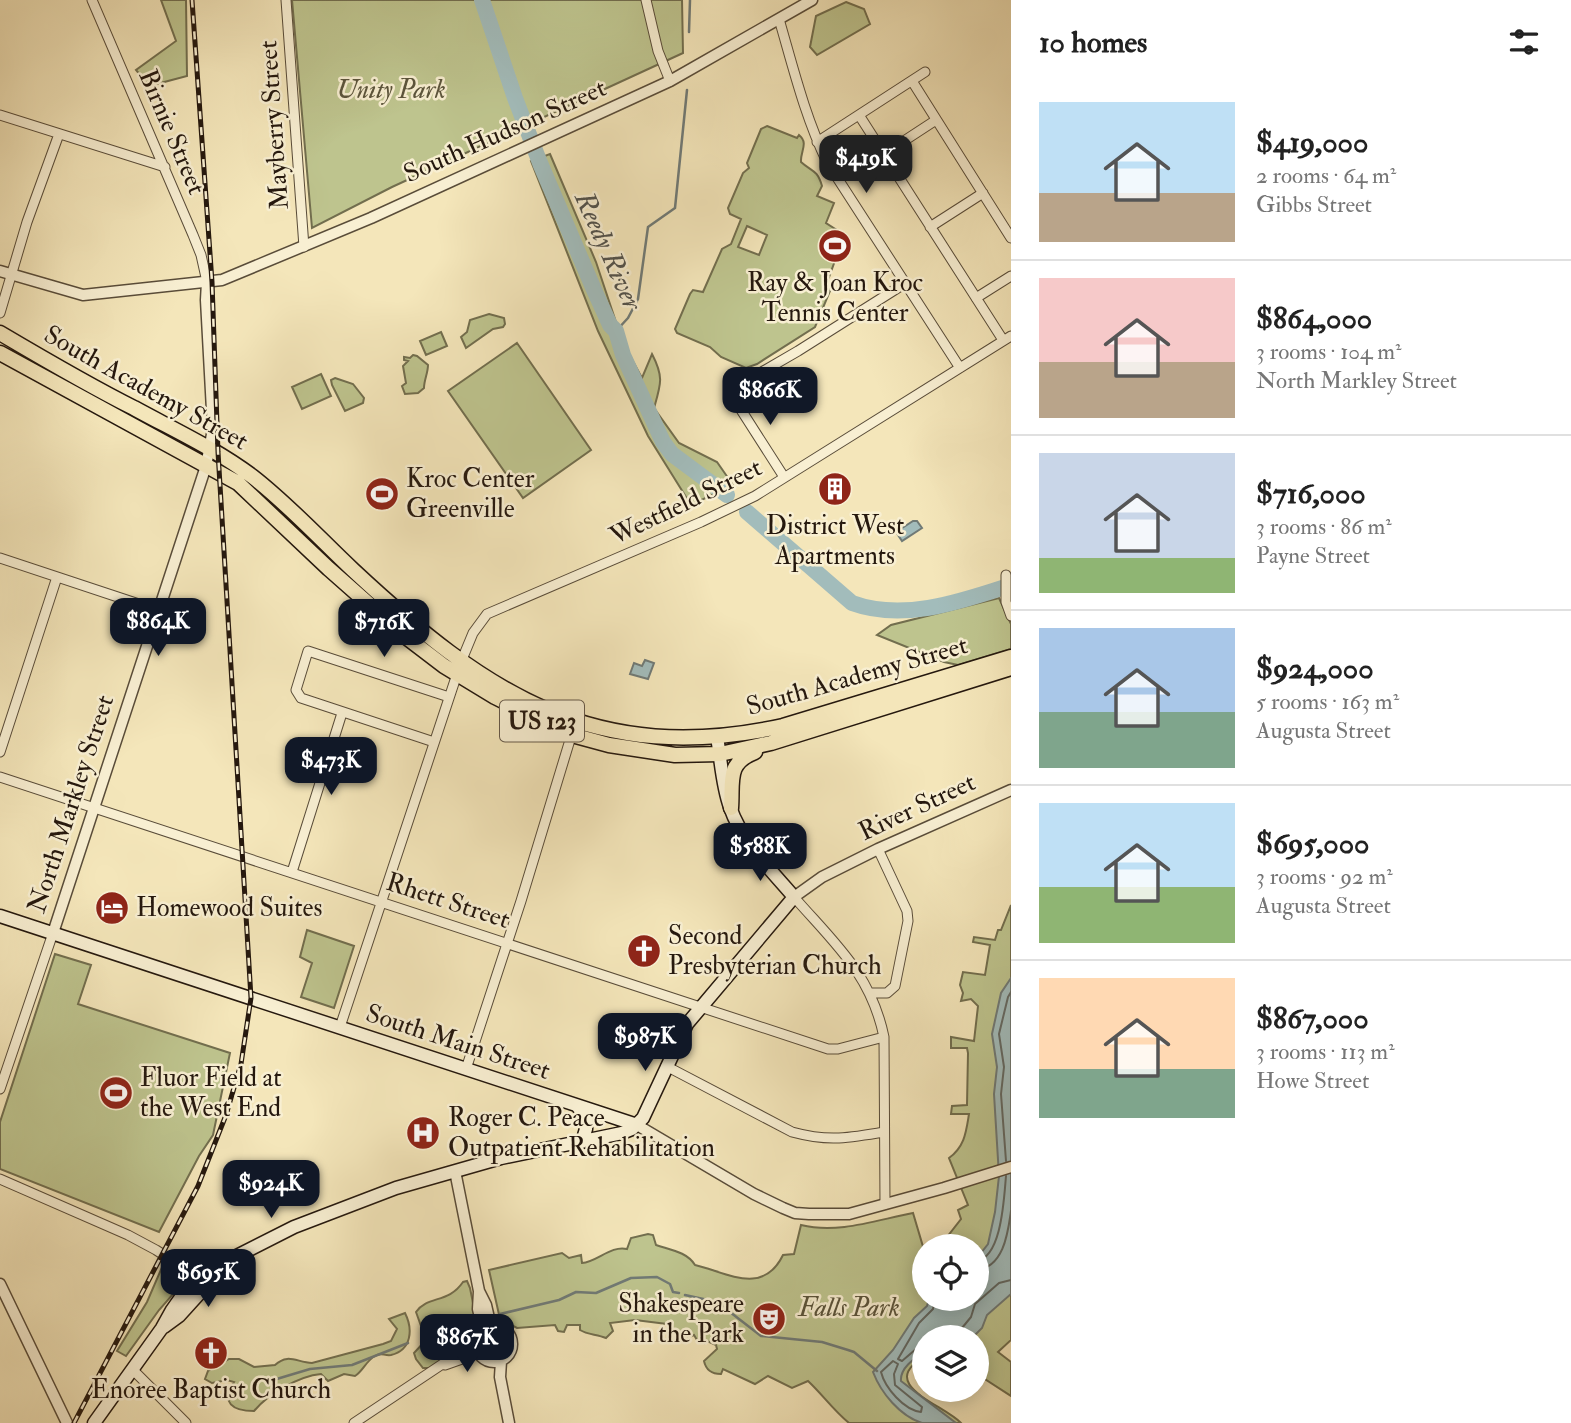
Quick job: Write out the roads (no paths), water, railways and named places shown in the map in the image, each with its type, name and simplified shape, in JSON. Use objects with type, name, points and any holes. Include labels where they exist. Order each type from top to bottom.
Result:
[{"type":"highway","name":"South Academy Street","points":[[0,333],[209,449],[254,478],[459,668]]},
{"type":"highway","name":"South Academy Street","points":[[0,352],[238,483],[396,628],[524,712],[574,728],[609,745],[675,755],[720,754],[771,743],[868,706],[1011,657]]},
{"type":"highway","name":"South Academy Street","points":[[574,728],[674,738],[747,734],[868,706],[1011,668]]},
{"type":"highway","points":[[731,808],[735,765],[743,757],[771,743]]},
{"type":"main road","points":[[717,737],[724,787],[731,808],[753,847],[794,897]]},
{"type":"main road","name":"River Street","points":[[637,1125],[643,1118],[687,1024],[794,897]]},
{"type":"main road","name":"South Main Street","points":[[0,916],[637,1125]]},
{"type":"main road","points":[[575,1104],[587,1117],[582,1142]]},
{"type":"main road","points":[[94,1423],[172,1310],[209,1270],[294,1227],[396,1188],[454,1171],[622,1133],[637,1125]]},
{"type":"main road","points":[[162,1328],[179,1316],[227,1262]]},
{"type":"street","name":"Birnie Street","points":[[92,0],[201,255],[207,282]]},
{"type":"street","name":"Mayberry Street","points":[[286,0],[304,247]]},
{"type":"street","points":[[646,0],[646,10],[657,51],[670,81]]},
{"type":"street","name":"South Hudson Street","points":[[0,271],[83,295],[222,280],[304,247],[670,81],[812,0]]},
{"type":"street","points":[[779,19],[799,92],[827,162],[960,368]]},
{"type":"street","points":[[817,142],[925,72]]},
{"type":"street","points":[[912,81],[1011,237]]},
{"type":"street","points":[[0,115],[165,167]]},
{"type":"street","points":[[859,115],[976,298],[1007,338]]},
{"type":"street","points":[[884,153],[936,120]]},
{"type":"street","points":[[0,313],[27,222],[59,134]]},
{"type":"street","points":[[930,227],[983,193]]},
{"type":"street","points":[[976,298],[1011,276]]},
{"type":"street","name":"North Markley Street","points":[[53,933],[206,466],[213,429],[205,300],[207,282]]},
{"type":"street","points":[[784,477],[729,391],[904,284]]},
{"type":"street","name":"Westfield Street","points":[[340,1027],[459,668],[473,633],[486,614],[723,513],[755,496],[1007,338]]},
{"type":"street","points":[[0,558],[157,610]]},
{"type":"street","points":[[1006,576],[1006,602],[1011,616]]},
{"type":"street","points":[[0,752],[57,577]]},
{"type":"street","points":[[434,742],[301,698],[297,685],[308,651],[449,697]]},
{"type":"street","points":[[292,872],[342,713]]},
{"type":"street","points":[[466,1069],[574,728]]},
{"type":"street","name":"Rhett Street","points":[[0,777],[828,1049],[884,1037]]},
{"type":"street","name":"River Street","points":[[794,897],[822,877],[878,849],[1011,790]]},
{"type":"street","points":[[871,993],[887,993],[895,986],[908,916],[878,849]]},
{"type":"street","points":[[794,897],[852,963],[871,993],[884,1037],[885,1204]]},
{"type":"street","points":[[0,1089],[4,1066],[53,933]]},
{"type":"street","points":[[666,1066],[793,1132],[814,1138],[840,1140],[884,1132]]},
{"type":"street","name":"South Main Street","points":[[637,1125],[754,1194],[795,1213],[834,1215],[885,1204],[1011,1167]]},
{"type":"street","points":[[354,1423],[443,1366],[477,1341],[487,1329],[486,1305],[479,1291],[454,1171]]},
{"type":"street","points":[[0,1179],[128,1235],[200,1278]]},
{"type":"street","points":[[0,1284],[67,1423]]},
{"type":"street","points":[[487,1329],[504,1329],[512,1341],[510,1352],[501,1361],[500,1377],[509,1423]]},
{"type":"street","points":[[477,1341],[484,1357],[500,1377]]},
{"type":"street","points":[[443,1366],[484,1357],[501,1361]]},
{"type":"street","points":[[133,1370],[186,1423]]},
{"type":"water","points":[[917,521],[922,528],[902,541],[896,532]]},
{"type":"water","points":[[645,660],[654,663],[648,679],[630,674],[634,663],[642,666]]},
{"type":"water","points":[[1011,978],[1011,1294],[987,1315],[983,1325],[912,1325],[912,1361],[903,1372],[901,1381],[912,1389],[912,1402],[928,1402],[956,1423],[922,1423],[906,1415],[892,1403],[873,1372],[922,1311],[989,1311],[989,1239],[999,1176],[994,1094],[997,1067],[992,1034],[1001,993]]},
{"type":"waterway","name":"Reedy River","points":[[482,0],[540,163],[663,442],[672,454],[727,495]]},
{"type":"waterway","points":[[689,32],[690,0]]},
{"type":"waterway","points":[[616,331],[628,318],[638,299],[648,227],[675,208],[687,90]]},
{"type":"waterway","name":"Reedy River","points":[[747,512],[852,603],[872,608],[912,610],[953,603],[1011,585]]},
{"type":"waterway","points":[[500,1314],[559,1300],[576,1292],[596,1293],[631,1278],[657,1277],[670,1284],[673,1292],[679,1293]]},
{"type":"waterway","points":[[685,1295],[717,1302],[761,1336],[822,1342],[854,1352],[877,1371]]},
{"type":"waterway","points":[[270,1381],[310,1369],[352,1365],[408,1343]]},
{"type":"railway","points":[[74,1423],[198,1186],[226,1115],[241,1064],[251,998],[218,452],[212,282],[192,0]]},
{"type":"place","name":"Ray & Joan Kroc Tennis Center","points":[[835,246]]},
{"type":"place","name":"District West Apartments","points":[[835,489]]},
{"type":"place","name":"Kroc Center Greenville","points":[[382,494]]},
{"type":"place","name":"Homewood Suites","points":[[112,908]]},
{"type":"place","name":"Second Presbyterian Church","points":[[644,951]]},
{"type":"place","name":"Fluor Field at the West End","points":[[116,1093]]},
{"type":"place","name":"Roger C. Peace Outpatient Rehabilitation","points":[[423,1133]]},
{"type":"place","name":"Shakespeare in the Park","points":[[769,1319]]},
{"type":"place","name":"Enoree Baptist Church","points":[[211,1353]]},
{"type":"park label","name":"Unity Park","points":[[391,90]]},
{"type":"park label","name":"Falls Park","points":[[849,1308]]}]
